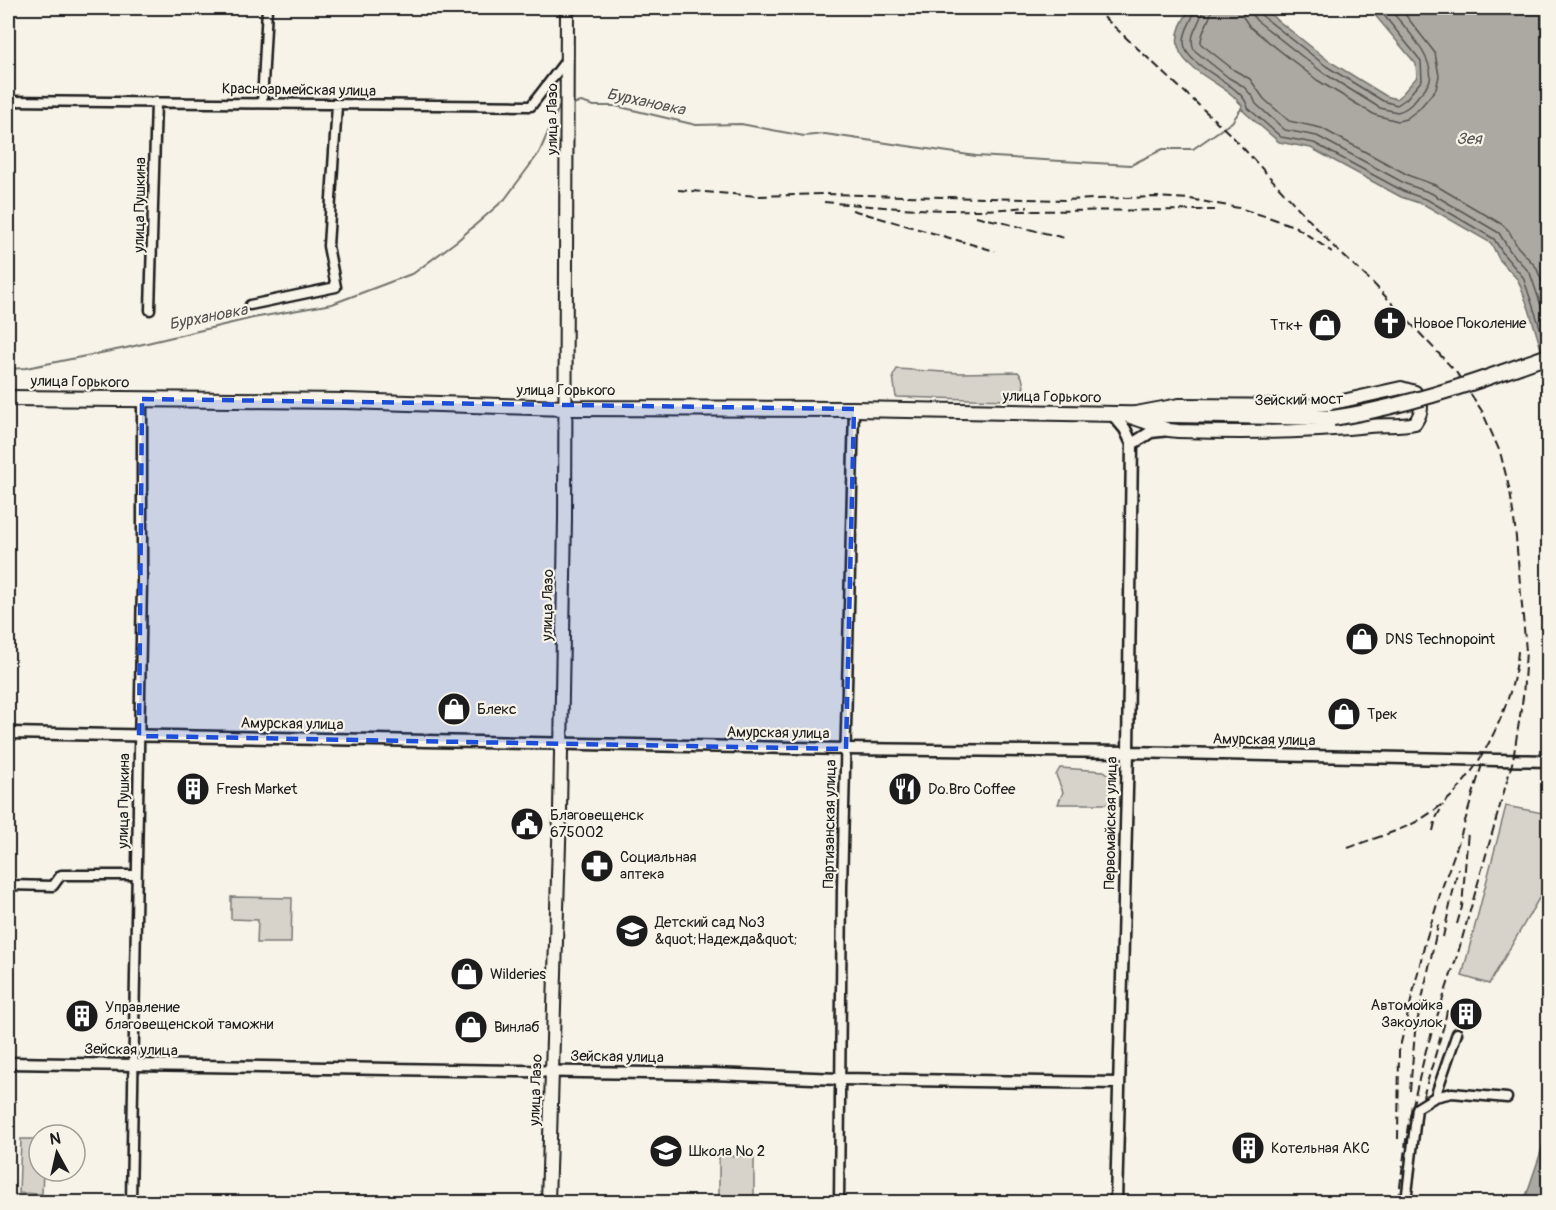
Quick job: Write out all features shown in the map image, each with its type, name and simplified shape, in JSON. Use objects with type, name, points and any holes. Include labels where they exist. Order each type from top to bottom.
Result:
[{"type":"main road","name":"улица Лазо","points":[[548,1203],[561,744],[566,408],[567,8]]},
{"type":"main road","name":"Зейский мост","points":[[1119,415],[1333,418],[1407,404],[1548,356]]},
{"type":"main road","name":"улица Горького","points":[[8,398],[346,401],[566,408],[1119,415],[1179,405],[1304,406],[1329,404],[1401,388],[1415,392],[1421,401],[1422,413],[1415,423],[1400,426],[1377,425],[1331,430],[1265,432],[1168,430],[1119,415]]},
{"type":"street","points":[[261,103],[267,8]]},
{"type":"street","name":"Красноармейская улица","points":[[8,101],[531,106],[567,59]]},
{"type":"street","name":"улица Пушкина","points":[[150,309],[156,102]]},
{"type":"street","points":[[250,305],[336,287],[328,246],[337,105]]},
{"type":"street","name":"улица Пушкина","points":[[131,1203],[142,582],[142,399]]},
{"type":"street","name":"Партизанская улица","points":[[839,1203],[839,1079],[854,410]]},
{"type":"street","points":[[1119,415],[1132,444],[1151,432],[1168,430]]},
{"type":"street","name":"Первомайская улица","points":[[1116,1203],[1128,752],[1132,444]]},
{"type":"street","name":"Амурская улица","points":[[8,733],[1548,761]]},
{"type":"street","points":[[8,885],[53,886],[61,875],[136,875]]},
{"type":"street","points":[[1435,1097],[1457,1033]]},
{"type":"street","name":"Зейская улица","points":[[8,1063],[1118,1083]]},
{"type":"street","points":[[1406,1203],[1417,1108],[1435,1097],[1452,1093],[1507,1098]]},
{"type":"highlighted area","points":[[142,399],[854,409],[846,749],[139,736]]},
{"type":"shaded area","points":[[897,369],[960,373],[1018,372],[1022,377],[1024,387],[1010,400],[896,397],[893,376]]},
{"type":"shaded area","points":[[1060,768],[1104,771],[1110,778],[1109,804],[1058,804],[1063,792],[1056,775]]},
{"type":"shaded area","points":[[1506,806],[1548,814],[1548,883],[1489,984],[1462,976]]},
{"type":"shaded area","points":[[231,897],[292,898],[291,943],[257,943],[258,920],[231,919]]},
{"type":"shaded area","points":[[21,1139],[27,1139],[27,1183],[42,1183],[42,1194],[19,1193]]},
{"type":"shaded area","points":[[719,1156],[754,1156],[754,1202],[719,1202]]},
{"type":"water","name":"Зея","points":[[1191,8],[1262,8],[1329,61],[1386,96],[1396,99],[1417,77],[1416,64],[1369,8],[1548,8],[1548,372],[1518,280],[1499,259],[1491,243],[1425,205],[1401,197],[1311,148],[1279,142],[1241,109],[1242,105],[1233,96],[1195,69],[1179,50],[1177,39],[1181,25]]},
{"type":"water","points":[[1548,1131],[1548,1202],[1524,1202]]},
{"type":"waterway","name":"Бурхановка","points":[[572,104],[581,102],[594,106],[616,106],[696,125],[741,124],[804,136],[825,134],[976,156],[1131,165],[1163,149],[1193,149],[1232,122],[1241,109],[1243,110]]},
{"type":"waterway","name":"Бурхановка","points":[[8,369],[26,368],[126,348],[253,318],[332,304],[414,273],[458,240],[505,199],[539,153],[559,107],[564,106]]},
{"type":"railway","points":[[1094,8],[1232,136],[1335,248],[1372,282],[1456,372],[1482,411],[1500,452],[1510,491],[1526,651],[1523,697],[1513,760],[1458,953],[1426,1050],[1408,1125],[1398,1202]]},
{"type":"railway","points":[[678,190],[757,196],[825,194],[1064,200],[1156,197],[1190,199],[1239,208],[1296,227],[1332,252]]},
{"type":"railway","points":[[824,202],[952,210],[1028,207]]},
{"type":"railway","points":[[852,210],[995,251]]},
{"type":"railway","points":[[1018,211],[1215,210]]},
{"type":"railway","points":[[976,216],[1065,238]]},
{"type":"railway","points":[[1348,848],[1414,823],[1438,807],[1459,788],[1483,754],[1500,721],[1512,685],[1518,651]]},
{"type":"railway","points":[[1398,1139],[1399,1051],[1425,943],[1483,761]]},
{"type":"railway","points":[[1433,831],[1436,818],[1443,805]]},
{"type":"railway","points":[[1457,924],[1462,907],[1468,831]]},
{"type":"railway","points":[[1443,937],[1458,869]]},
{"type":"railway","points":[[1410,1091],[1415,1032],[1438,925]]},
{"type":"railway","points":[[1423,1097],[1448,1006]]},
{"type":"place","name":"Новое Поколение","points":[[1390,323]]},
{"type":"place","name":"Ттк+","points":[[1325,325]]},
{"type":"place","name":"DNS Technopoint","points":[[1362,639]]},
{"type":"place","name":"Блекс","points":[[454,709]]},
{"type":"place","name":"Трек","points":[[1344,714]]},
{"type":"place","name":"Fresh Market","points":[[193,789]]},
{"type":"place","name":"Do.Bro Coffee","points":[[905,789]]},
{"type":"place","name":"Благовещенск 675002","points":[[527,824]]},
{"type":"place","name":"Социальная аптека","points":[[597,866]]},
{"type":"place","name":"Детский сад №3 &quot;Надежда&quot;","points":[[632,931]]},
{"type":"place","name":"Wilderies","points":[[467,974]]},
{"type":"place","name":"Автомойка Закоулок","points":[[1466,1014]]},
{"type":"place","name":"Управление благовещенской таможни","points":[[82,1016]]},
{"type":"place","name":"Винлаб","points":[[471,1027]]},
{"type":"place","name":"Котельная АКС","points":[[1248,1148]]},
{"type":"place","name":"Школа № 2","points":[[666,1151]]}]
